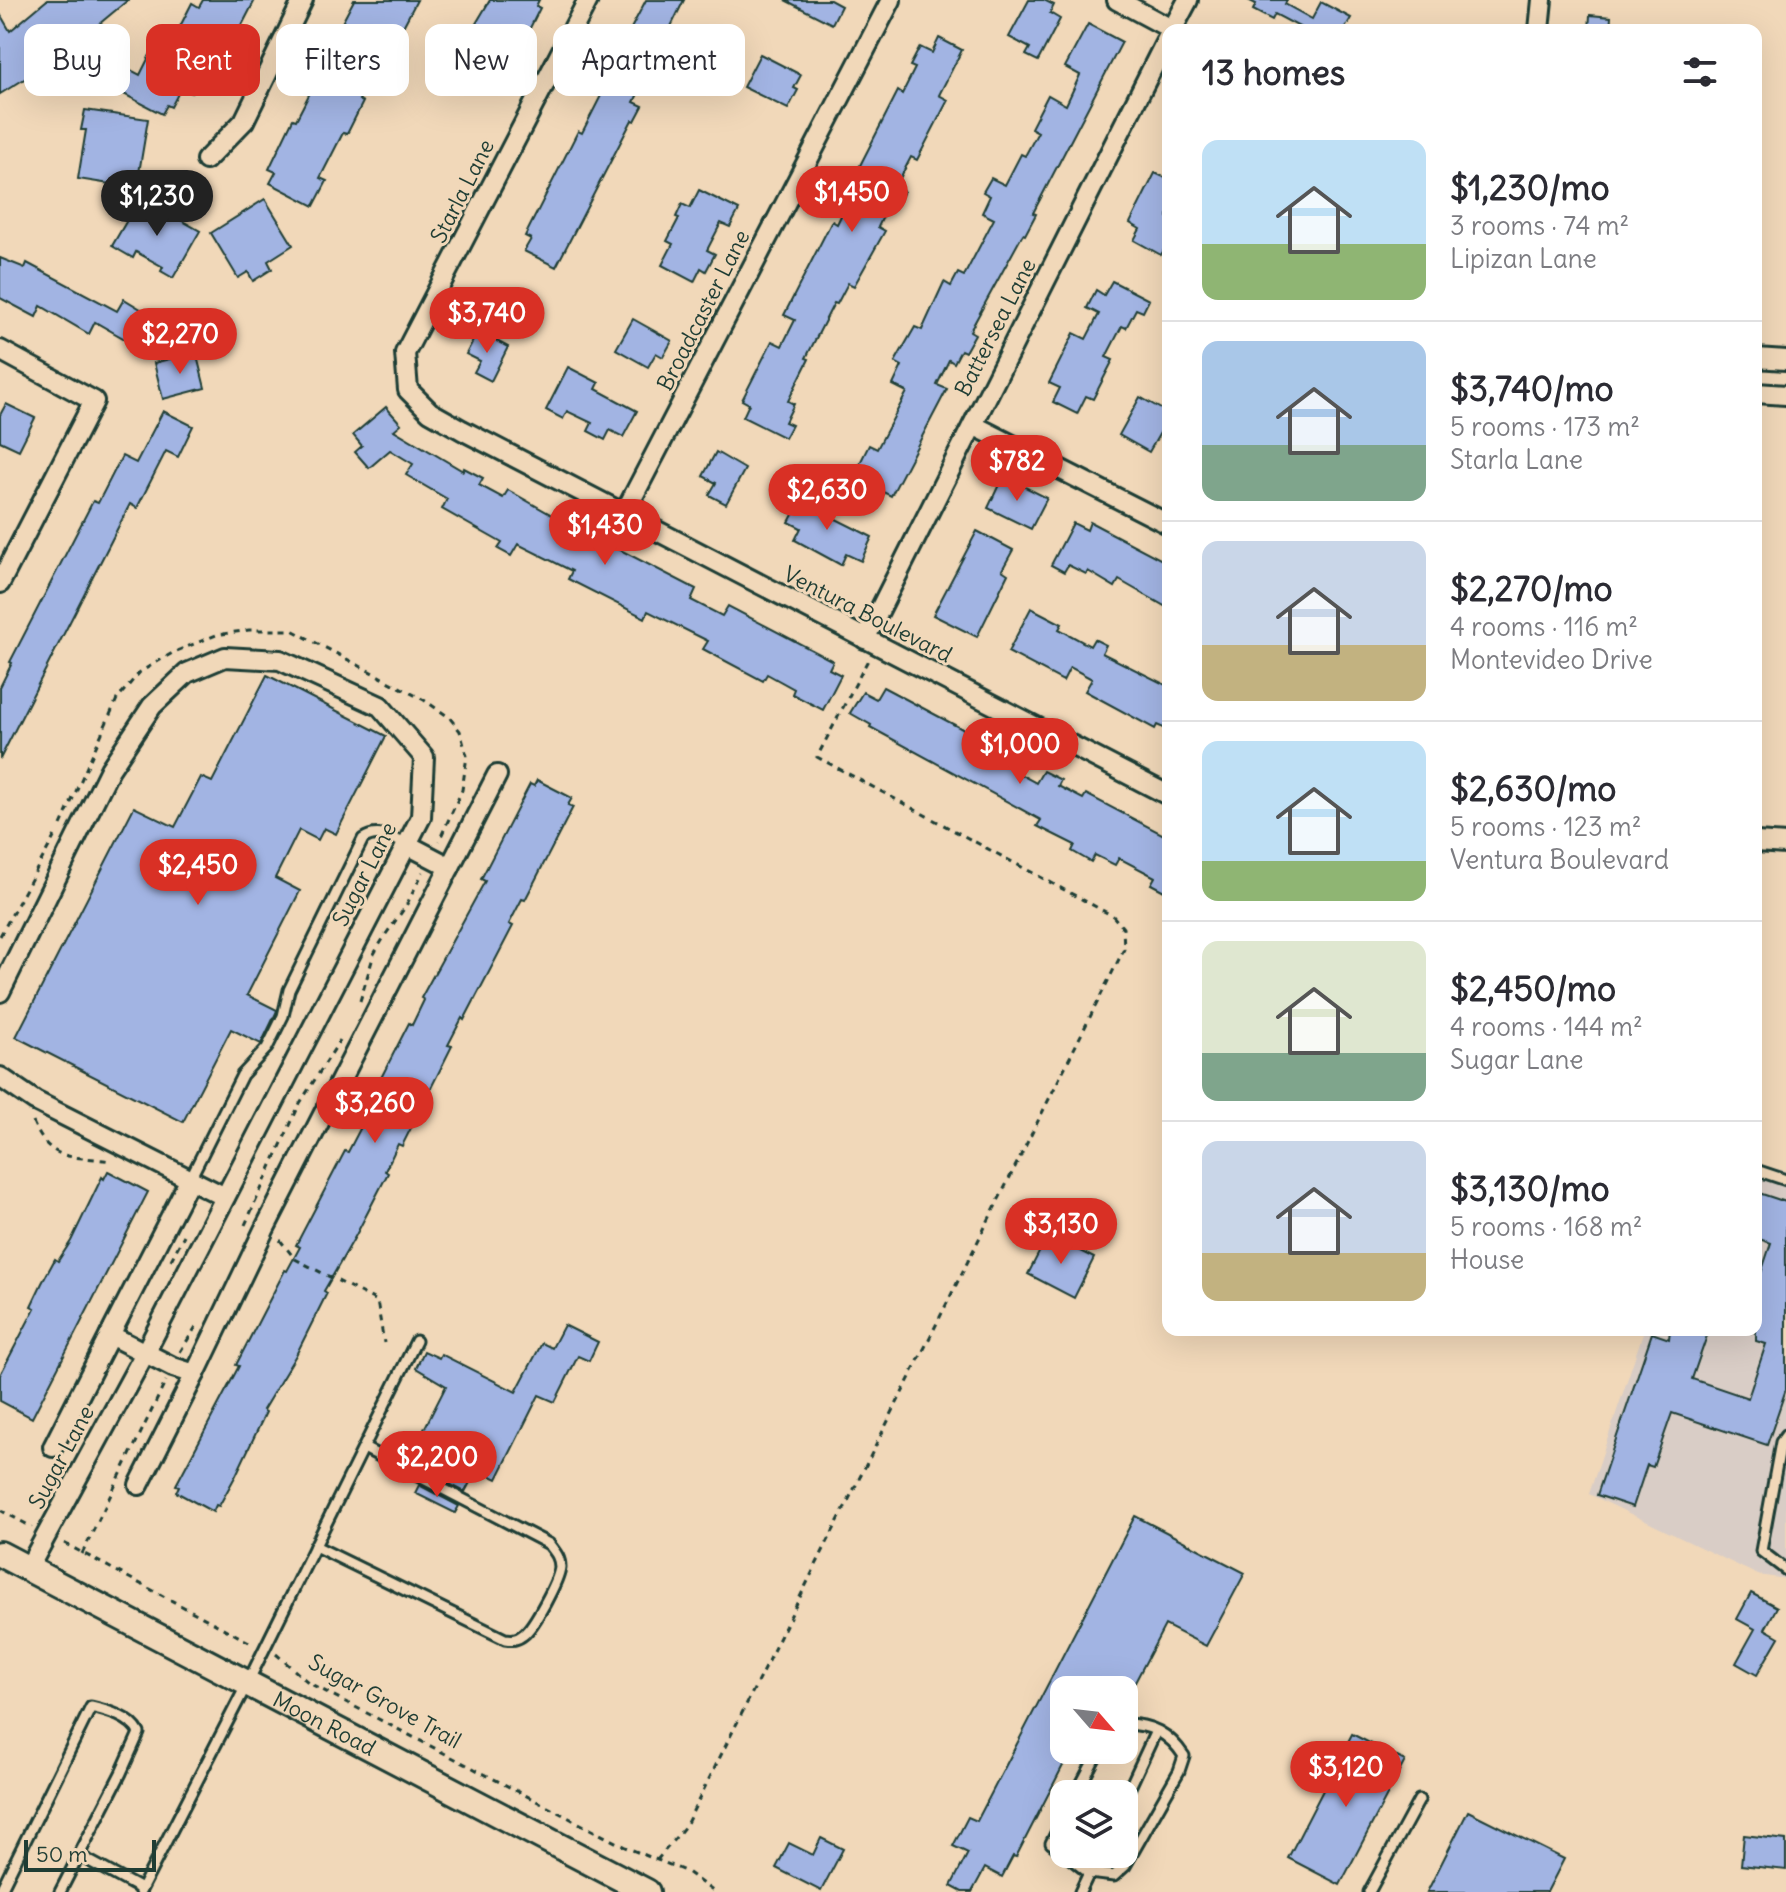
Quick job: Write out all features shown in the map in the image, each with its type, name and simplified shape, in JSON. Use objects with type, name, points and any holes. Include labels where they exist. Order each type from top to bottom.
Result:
[{"type":"street","points":[[206,160],[244,121],[303,0]]},
{"type":"street","name":"Starla Lane","points":[[462,430],[430,412],[408,390],[405,353],[588,0]]},
{"type":"street","name":"Broadcaster Lane","points":[[624,514],[891,0]]},
{"type":"street","points":[[1117,0],[1162,24]]},
{"type":"street","points":[[1176,24],[1188,0]]},
{"type":"street","points":[[1540,24],[1542,0]]},
{"type":"street","name":"Battersea Lane","points":[[870,642],[973,425],[1162,49]]},
{"type":"street","points":[[0,350],[94,401],[0,583]]},
{"type":"street","points":[[1762,358],[1786,360]]},
{"type":"street","points":[[1762,393],[1786,395]]},
{"type":"street","points":[[973,425],[1162,521]]},
{"type":"street","name":"Ventura Boulevard","points":[[462,430],[1162,792]]},
{"type":"street","name":"Sugar Lane","points":[[0,992],[110,769],[152,706],[187,673],[225,657],[280,660],[380,706],[424,757],[421,817],[145,1353],[28,1569]]},
{"type":"street","points":[[139,1485],[264,1230],[497,775]]},
{"type":"street","points":[[1762,842],[1786,844]]},
{"type":"street","points":[[406,844],[450,867]]},
{"type":"street","points":[[0,1077],[35,1101],[225,1197]]},
{"type":"street","points":[[53,1447],[190,1179]]},
{"type":"street","points":[[110,1335],[173,1367],[195,1374]]},
{"type":"street","name":"Moon Road","points":[[0,1554],[647,1892]]},
{"type":"lane","points":[[190,1179],[242,1075],[267,1048],[283,1016],[289,990],[363,839],[370,834],[380,834],[406,844]]},
{"type":"lane","points":[[1762,1172],[1786,1180]]},
{"type":"lane","points":[[80,1856],[140,1891],[247,1684],[416,1341]]},
{"type":"lane","points":[[1786,1435],[1781,1442],[1761,1551],[1786,1570]]},
{"type":"lane","points":[[315,1546],[505,1639],[513,1640],[524,1634],[534,1622],[560,1569],[559,1555],[549,1544],[364,1448]]},
{"type":"lane","points":[[0,1892],[91,1707],[134,1724],[139,1733],[60,1892]]},
{"type":"lane","points":[[1082,1868],[1089,1873],[1114,1876],[1125,1866],[1179,1771],[1184,1756],[1176,1744],[1144,1724],[1138,1724]]},
{"type":"lane","points":[[1133,1780],[1156,1731]]},
{"type":"lane","points":[[1369,1892],[1419,1800]]},
{"type":"lane","points":[[1080,1892],[1091,1868]]},
{"type":"path","points":[[0,936],[60,827],[117,699],[140,672],[174,652],[216,635],[249,630],[292,630],[424,700],[449,717],[460,731],[467,756],[462,790],[406,906],[374,954],[358,1007]]},
{"type":"path","points":[[657,1860],[686,1825],[1124,949],[1123,928],[1113,916],[817,757],[870,642]]},
{"type":"path","points":[[240,1235],[300,1103],[346,1030]]},
{"type":"path","points":[[246,1222],[277,1236],[295,1259],[377,1301],[384,1343]]},
{"type":"path","points":[[82,1554],[183,1345],[199,1323]]},
{"type":"path","name":"Sugar Grove Trail","points":[[0,1510],[278,1655],[309,1683],[625,1847],[687,1872],[714,1892]]},
{"type":"shaded area","points":[[1762,1166],[1786,1171],[1786,1579],[1758,1575],[1589,1494],[1642,1336],[1762,1336]]},
{"type":"building","points":[[47,0],[128,0],[99,24],[24,24],[24,79],[0,94],[0,14],[10,31]]},
{"type":"building","points":[[203,0],[255,0],[243,24],[181,24],[192,3],[199,7]]},
{"type":"building","points":[[354,0],[417,0],[404,24],[341,24]]},
{"type":"building","points":[[490,0],[539,0],[536,6],[540,8],[532,24],[476,24]]},
{"type":"building","points":[[646,0],[684,0],[672,24],[633,24]]},
{"type":"building","points":[[785,0],[830,0],[841,6],[832,24]]},
{"type":"building","points":[[1029,0],[1044,0],[1054,5],[1050,13],[1060,19],[1038,61],[1026,55],[1030,48],[1009,37]]},
{"type":"building","points":[[1248,0],[1287,0],[1285,4],[1312,19],[1321,2],[1351,18],[1348,24],[1294,24],[1275,14],[1272,20],[1253,10],[1256,4]]},
{"type":"building","points":[[1590,15],[1611,17],[1610,24],[1589,24]]},
{"type":"building","points":[[1088,24],[1122,42],[1033,213],[1036,214],[1025,235],[970,331],[975,334],[965,352],[961,350],[954,363],[949,360],[937,385],[947,389],[891,496],[853,477],[869,445],[877,449],[907,392],[893,385],[902,366],[895,362],[915,327],[922,330],[944,282],[951,286],[958,273],[964,276],[994,219],[982,213],[990,196],[983,192],[991,178],[1005,185],[1021,154],[1025,156],[1038,132],[1031,128],[1048,95],[1066,105],[1080,75],[1065,67]]},
{"type":"building","points":[[939,38],[962,50],[939,95],[948,100],[917,160],[911,157],[896,186],[904,191],[897,205],[890,202],[878,227],[885,231],[854,286],[848,283],[837,304],[834,303],[806,358],[809,359],[788,401],[794,404],[785,422],[792,425],[785,438],[743,417],[749,404],[742,400],[772,341],[782,346],[795,320],[784,315],[832,221],[837,224],[854,189],[849,187],[898,91],[902,94],[915,68],[910,66],[920,47],[932,53]]},
{"type":"building","points":[[760,54],[801,75],[794,88],[798,90],[788,109],[745,88]]},
{"type":"building","points":[[146,63],[146,96],[177,96],[171,107],[167,105],[162,114],[128,96],[130,96],[130,70],[140,75]]},
{"type":"building","points":[[308,96],[361,96],[359,100],[363,102],[320,178],[327,181],[314,206],[270,183],[276,172],[269,169],[293,119],[296,120]]},
{"type":"building","points":[[601,96],[637,96],[634,102],[643,106],[635,121],[632,120],[556,267],[524,251],[531,239],[525,236],[578,131],[582,133]]},
{"type":"building","points":[[85,110],[148,119],[139,173],[131,172],[129,187],[78,179],[86,130],[81,130]]},
{"type":"building","points":[[1155,173],[1162,176],[1161,255],[1134,240],[1140,229],[1130,223]]},
{"type":"building","points":[[699,190],[739,210],[730,227],[721,223],[707,250],[715,254],[706,271],[701,268],[694,282],[662,265],[673,244],[667,241],[679,218],[676,217],[682,204],[690,208]]},
{"type":"building","points":[[265,199],[293,245],[268,261],[272,269],[253,281],[248,272],[238,278],[211,233]]},
{"type":"building","points":[[137,203],[151,211],[154,205],[200,231],[173,278],[161,271],[163,267],[136,252],[133,258],[112,246]]},
{"type":"building","points":[[0,258],[25,268],[27,263],[117,311],[124,299],[154,317],[147,329],[154,333],[144,350],[95,322],[89,334],[41,306],[36,317],[0,298]]},
{"type":"building","points":[[1112,281],[1149,300],[1143,312],[1136,309],[1126,328],[1122,326],[1106,357],[1113,360],[1093,399],[1086,396],[1077,414],[1053,402],[1060,388],[1049,383],[1074,333],[1086,339],[1099,314],[1087,308],[1096,290],[1104,295]]},
{"type":"building","points":[[633,319],[672,341],[663,357],[656,353],[648,367],[616,349]]},
{"type":"building","points":[[478,331],[508,347],[491,381],[474,372],[480,361],[466,354]]},
{"type":"building","points":[[196,352],[205,388],[163,399],[154,363]]},
{"type":"building","points":[[568,367],[599,383],[596,389],[637,411],[623,437],[610,430],[605,440],[588,431],[592,423],[567,411],[563,419],[546,410]]},
{"type":"building","points":[[1140,397],[1162,410],[1162,429],[1149,452],[1119,435]]},
{"type":"building","points":[[6,404],[35,418],[19,450],[0,441],[0,415]]},
{"type":"building","points":[[386,407],[401,424],[394,430],[463,471],[464,468],[483,478],[479,485],[503,498],[508,490],[580,531],[579,534],[604,547],[607,543],[696,589],[691,600],[722,616],[728,606],[833,661],[829,669],[841,675],[823,710],[792,694],[794,689],[767,674],[763,681],[703,649],[708,641],[648,611],[645,618],[568,579],[572,571],[518,544],[511,556],[498,549],[502,543],[442,509],[447,499],[406,475],[413,464],[390,450],[369,468],[355,452],[362,446],[353,435]]},
{"type":"building","points":[[163,411],[193,426],[178,457],[166,451],[137,508],[130,504],[0,759],[0,687],[10,662],[93,501],[98,503],[122,456],[136,463]]},
{"type":"building","points":[[716,452],[745,469],[726,504],[709,495],[716,483],[703,476]]},
{"type":"building","points":[[1003,476],[1047,498],[1031,529],[988,508]]},
{"type":"building","points":[[806,491],[820,499],[817,505],[831,513],[830,516],[872,537],[861,561],[846,554],[841,565],[795,540],[801,528],[789,522]]},
{"type":"building","points":[[1090,522],[1162,560],[1162,605],[1119,580],[1115,587],[1088,571],[1086,574],[1068,565],[1064,572],[1051,565],[1073,523],[1087,530]]},
{"type":"building","points":[[977,531],[1013,550],[1002,570],[1008,574],[977,637],[933,615]]},
{"type":"building","points":[[1031,608],[1062,624],[1059,629],[1090,646],[1094,639],[1106,645],[1102,653],[1162,683],[1162,727],[1157,725],[1155,729],[1085,691],[1092,679],[1070,667],[1063,681],[1008,652]]},
{"type":"building","points":[[267,675],[386,736],[336,834],[324,828],[318,840],[299,830],[275,878],[300,891],[247,995],[277,1010],[276,1013],[261,1044],[231,1029],[183,1122],[16,1037],[134,807],[175,827],[201,777],[212,782]]},
{"type":"building","points":[[883,687],[1019,759],[1012,770],[1036,783],[1043,771],[1061,780],[1058,786],[1083,799],[1086,794],[1162,834],[1162,890],[1151,884],[1155,877],[1119,858],[1115,865],[1095,855],[1091,862],[1072,851],[1075,845],[1037,826],[1041,820],[870,727],[850,713],[863,692],[876,699]]},
{"type":"building","points":[[537,780],[572,798],[568,805],[573,807],[525,900],[522,899],[509,924],[513,926],[448,1045],[452,1046],[402,1146],[398,1144],[385,1171],[388,1173],[324,1291],[327,1293],[296,1355],[263,1410],[266,1412],[236,1475],[213,1512],[176,1492],[179,1486],[176,1485],[285,1270],[300,1247],[296,1245],[345,1151],[348,1152],[361,1127],[357,1125],[409,1023],[412,1025],[424,1000],[421,998],[485,881],[481,879],[530,784],[534,786]]},
{"type":"building","points":[[108,1171],[148,1192],[32,1418],[0,1401],[0,1375],[35,1308],[31,1306],[42,1283],[55,1259],[58,1261],[71,1241],[102,1177],[104,1179]]},
{"type":"building","points":[[1762,1194],[1786,1202],[1786,1389],[1767,1445],[1672,1413],[1653,1467],[1647,1465],[1633,1507],[1597,1495],[1651,1336],[1669,1339],[1669,1336],[1707,1336],[1692,1379],[1748,1398],[1766,1344],[1756,1341],[1756,1336],[1762,1336],[1762,1270],[1771,1243],[1762,1240]]},
{"type":"building","points":[[1048,1235],[1094,1258],[1074,1298],[1028,1274]]},
{"type":"building","points":[[564,1325],[598,1342],[589,1361],[578,1356],[555,1402],[539,1395],[497,1479],[477,1469],[465,1492],[426,1472],[438,1449],[419,1439],[446,1386],[416,1368],[424,1351],[439,1358],[441,1354],[516,1392],[542,1343],[552,1348]]},
{"type":"building","points":[[419,1485],[459,1506],[455,1513],[415,1493]]},
{"type":"building","points":[[1135,1516],[1245,1573],[1206,1646],[1165,1625],[1138,1677],[1052,1676]]},
{"type":"building","points":[[1751,1593],[1777,1607],[1765,1629],[1779,1637],[1757,1675],[1736,1663],[1755,1629],[1737,1619]]},
{"type":"building","points":[[1050,1680],[1050,1764],[1064,1764],[1056,1780],[1050,1780],[1050,1791],[1016,1857],[1013,1856],[1002,1877],[985,1868],[972,1892],[962,1892],[951,1886],[968,1853],[953,1846],[968,1817],[977,1821]]},
{"type":"building","points":[[1352,1734],[1405,1761],[1340,1885],[1288,1858]]},
{"type":"building","points":[[1468,1811],[1564,1859],[1547,1892],[1427,1892]]},
{"type":"building","points":[[1744,1835],[1786,1840],[1786,1870],[1741,1865]]},
{"type":"building","points":[[821,1838],[843,1849],[821,1891],[776,1868],[789,1843],[813,1855]]}]
